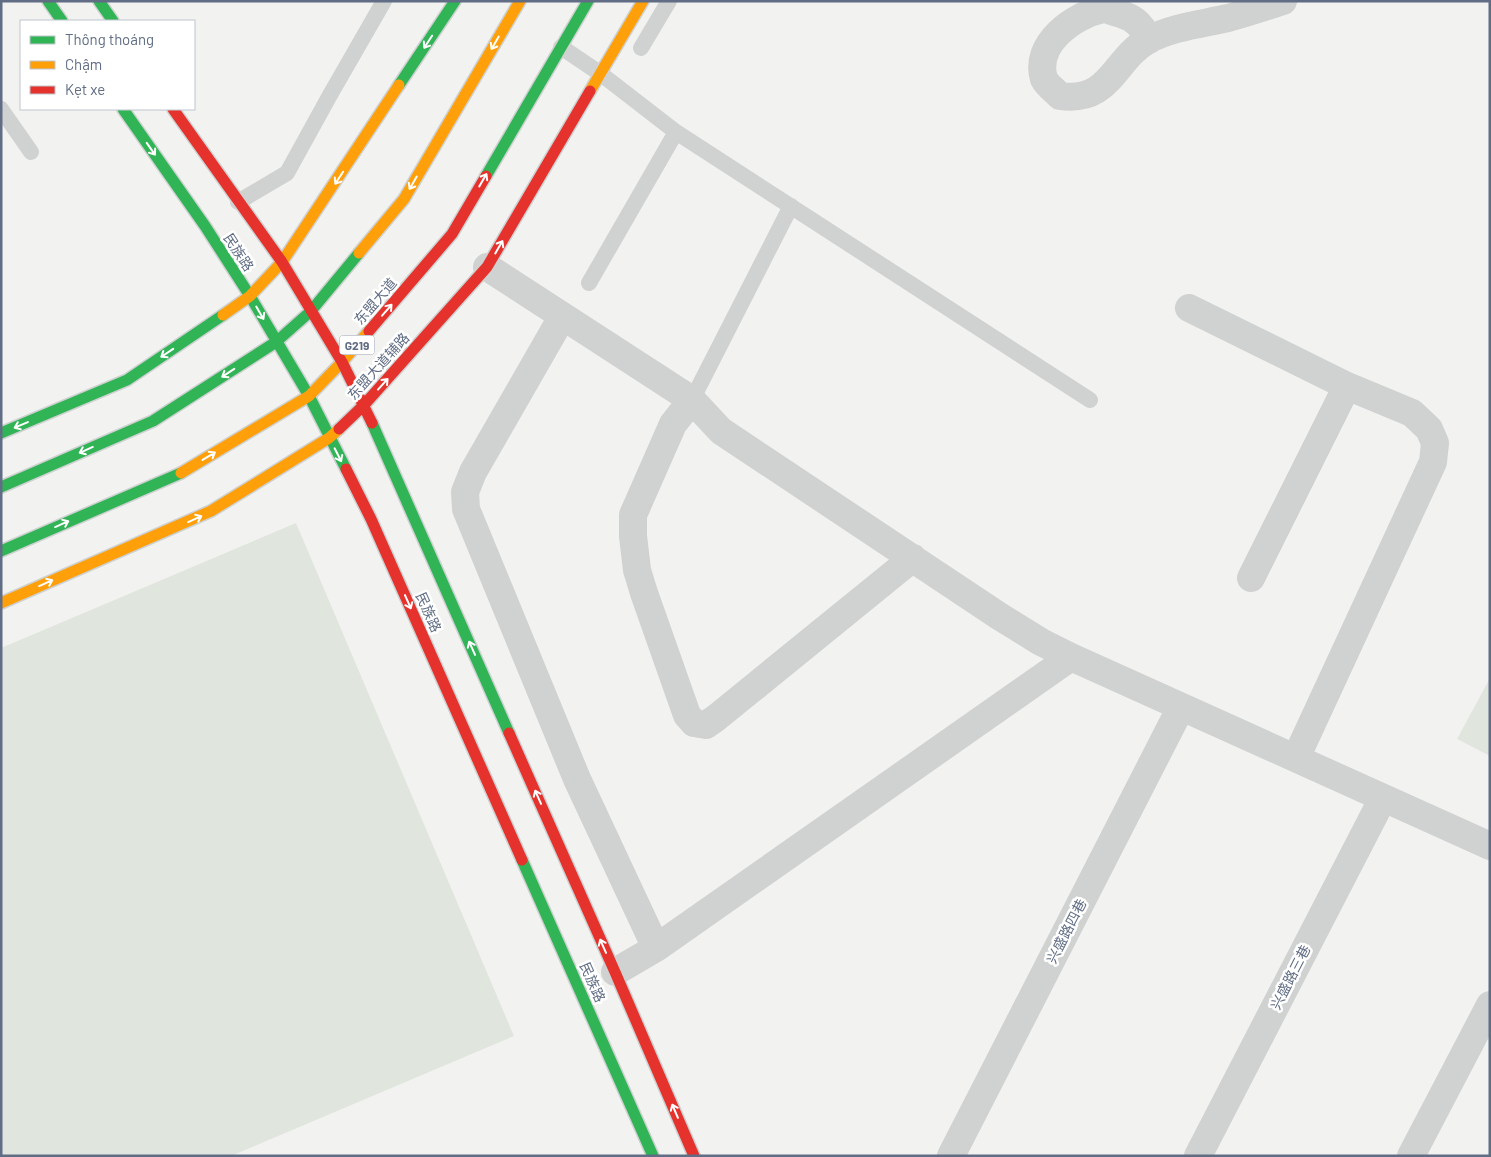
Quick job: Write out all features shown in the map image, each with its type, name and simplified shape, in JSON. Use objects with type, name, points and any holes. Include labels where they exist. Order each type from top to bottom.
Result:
[{"type":"main road","points":[[48,1],[61,20]]},
{"type":"main road","points":[[99,1],[111,20]]},
{"type":"main road","points":[[1,433],[127,380],[250,296],[282,262],[455,1]]},
{"type":"main road","points":[[1,487],[153,421],[276,342],[312,311],[404,199],[520,1]]},
{"type":"main road","name":"东盟大道","points":[[1,551],[185,471],[309,396],[342,362],[452,234],[588,1]]},
{"type":"main road","name":"东盟大道辅路","points":[[1,603],[211,512],[329,438],[364,405],[487,267],[643,1]]},
{"type":"main road","name":"民族路","points":[[124,110],[205,226],[250,296],[309,396],[371,519],[654,1156]]},
{"type":"main road","name":"民族路","points":[[174,110],[282,262],[342,362],[364,405],[615,972],[694,1156]]},
{"type":"street","points":[[1149,40],[1171,31],[1231,17],[1283,1]]},
{"type":"street","points":[[487,267],[692,400],[720,431],[1041,642],[1070,657],[1490,846]]},
{"type":"street","points":[[1189,308],[1347,386],[1412,413],[1429,429],[1435,443],[1433,462],[1296,758]]},
{"type":"street","points":[[562,317],[473,472],[464,492],[466,509],[577,779],[656,948]]},
{"type":"street","points":[[1251,578],[1347,386]]},
{"type":"street","points":[[692,400],[673,424],[633,515],[633,528],[637,570],[644,593],[687,715],[694,723],[706,725],[716,718],[913,558]]},
{"type":"street","points":[[615,972],[656,948],[1070,657]]},
{"type":"street","name":"兴盛路四巷","points":[[951,1156],[1181,707]]},
{"type":"street","name":"兴盛路三巷","points":[[1198,1156],[1383,798]]},
{"type":"street","points":[[1411,1156],[1490,1004]]},
{"type":"lane","points":[[238,202],[287,173],[384,1]]},
{"type":"lane","points":[[641,48],[669,1]]},
{"type":"lane","points":[[561,47],[676,132],[1090,400]]},
{"type":"lane","points":[[1,109],[31,152]]},
{"type":"lane","points":[[589,283],[676,132]]},
{"type":"lane","points":[[692,400],[791,206]]},
{"type":"shaded area","points":[[296,523],[514,1036],[231,1156],[1,1156],[1,648]]},
{"type":"shaded area","points":[[1490,678],[1490,756],[1457,739]]},
{"type":"traffic: fast","points":[[48,1],[61,20]]},
{"type":"traffic: fast","points":[[99,1],[112,20]]},
{"type":"traffic: fast","points":[[399,85],[455,1]]},
{"type":"traffic: fast","points":[[486,176],[588,1]]},
{"type":"traffic: fast","points":[[124,110],[205,226],[250,296],[309,396],[346,469]]},
{"type":"traffic: fast","points":[[1,487],[153,421],[276,342],[311,311],[359,253]]},
{"type":"traffic: fast","points":[[1,433],[127,380],[223,315]]},
{"type":"traffic: fast","points":[[372,423],[509,733]]},
{"type":"traffic: fast","points":[[1,551],[181,473]]},
{"type":"traffic: fast","points":[[522,860],[653,1156]]},
{"type":"traffic: slow","points":[[359,253],[404,199],[520,1]]},
{"type":"traffic: slow","points":[[590,91],[643,1]]},
{"type":"traffic: slow","points":[[223,315],[250,296],[282,262],[399,85]]},
{"type":"traffic: slow","points":[[181,473],[309,396],[369,331]]},
{"type":"traffic: slow","points":[[1,603],[211,511],[329,438],[339,429]]},
{"type":"traffic: jam","points":[[339,429],[364,405],[487,267],[590,91]]},
{"type":"traffic: jam","points":[[174,110],[282,262],[342,362],[372,423]]},
{"type":"traffic: jam","points":[[369,331],[452,234],[486,176]]},
{"type":"traffic: jam","points":[[346,469],[371,519],[522,860]]},
{"type":"traffic: jam","points":[[509,733],[694,1156]]}]
